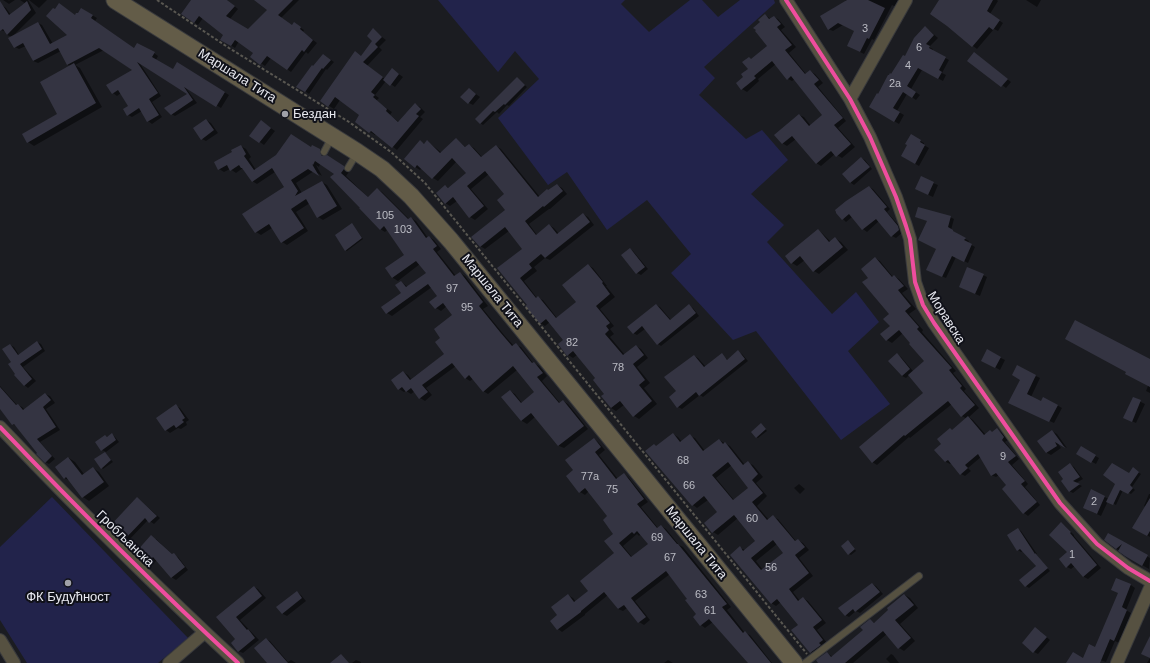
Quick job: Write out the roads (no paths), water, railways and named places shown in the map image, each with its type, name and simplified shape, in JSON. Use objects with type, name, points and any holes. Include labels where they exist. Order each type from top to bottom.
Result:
[{"type":"main road","name":"Маршала Тита","points":[[115,0],[358,152],[382,169],[406,191],[451,241],[794,663]]},
{"type":"street","name":"Моравска","points":[[786,0],[850,99],[870,137],[896,196],[910,239],[915,282],[923,304],[934,323],[1060,503],[1096,544],[1128,568],[1150,581]]},
{"type":"street","points":[[850,99],[906,0]]},
{"type":"street","name":"Гробљанска","points":[[0,427],[68,498],[238,663]]},
{"type":"street","points":[[1117,663],[1150,588]]},
{"type":"street","points":[[169,663],[205,632]]},
{"type":"street","points":[[0,640],[14,663]]},
{"type":"lane","points":[[324,152],[332,136]]},
{"type":"lane","points":[[348,168],[358,152]]},
{"type":"lane","points":[[805,663],[918,576]]},
{"type":"place","name":"Бездан","points":[[285,114]]},
{"type":"place","name":"ФК Будућност","points":[[68,583]]}]
